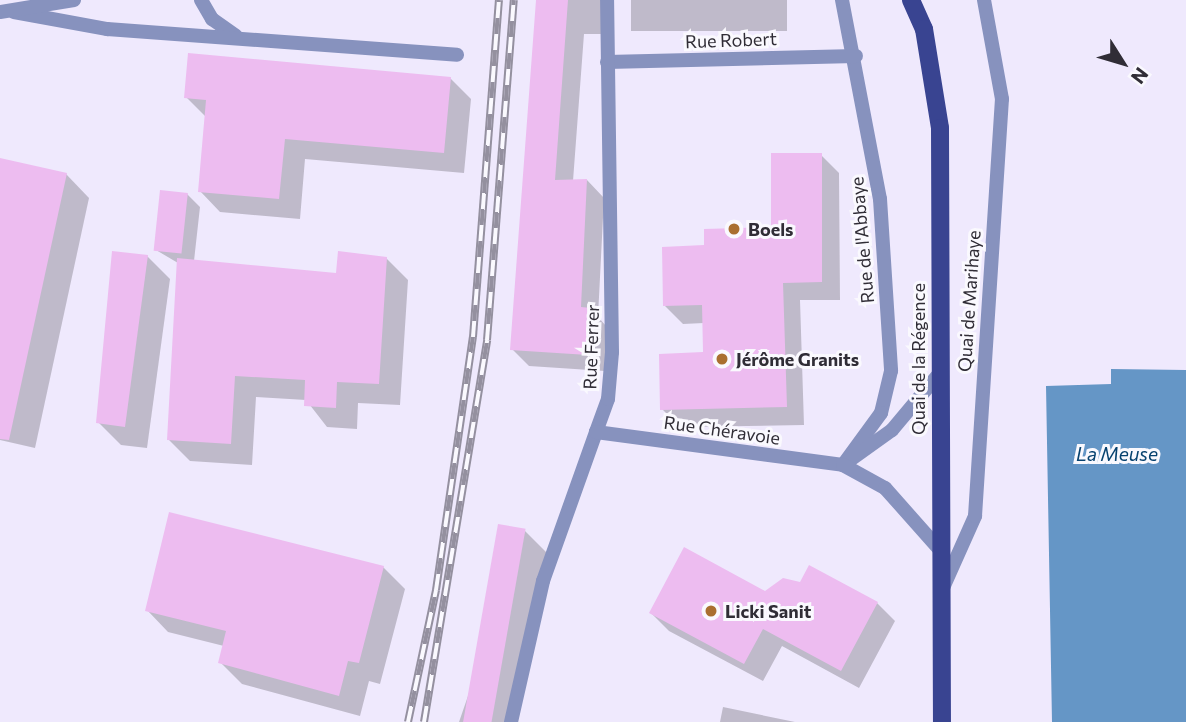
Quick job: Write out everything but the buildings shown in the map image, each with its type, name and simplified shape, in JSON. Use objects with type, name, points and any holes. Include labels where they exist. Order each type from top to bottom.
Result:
[{"type":"main road","name":"Quai de la Régence","points":[[911,0],[927,41],[940,128],[938,598],[942,722]]},
{"type":"street","points":[[7,12],[74,0]]},
{"type":"street","points":[[201,0],[212,19],[236,36]]},
{"type":"street","name":"Rue Ferrer","points":[[511,722],[543,581],[608,399],[612,352],[607,0]]},
{"type":"street","name":"Rue de l'Abbaye","points":[[842,0],[856,55],[880,199],[891,371],[881,413],[843,465]]},
{"type":"street","name":"Quai de Marihaye","points":[[938,598],[975,516],[1002,99],[984,0]]},
{"type":"street","points":[[7,12],[107,29],[236,36],[457,55]]},
{"type":"street","name":"Rue Robert","points":[[607,62],[856,55]]},
{"type":"street","points":[[939,374],[892,430],[843,465],[885,488],[940,550]]},
{"type":"street","name":"Rue Chéravoie","points":[[596,432],[843,465]]},
{"type":"water","name":"La Meuse","points":[[1111,369],[1186,370],[1186,722],[1052,722],[1046,386],[1111,384]]},
{"type":"railway","points":[[408,722],[436,590],[473,337],[499,0]]},
{"type":"railway","points":[[424,722],[487,340],[514,0]]},
{"type":"place","name":"Boels","points":[[734,229]]},
{"type":"place","name":"Jérôme Granits","points":[[722,359]]},
{"type":"place","name":"Licki Sanit","points":[[711,611]]}]
